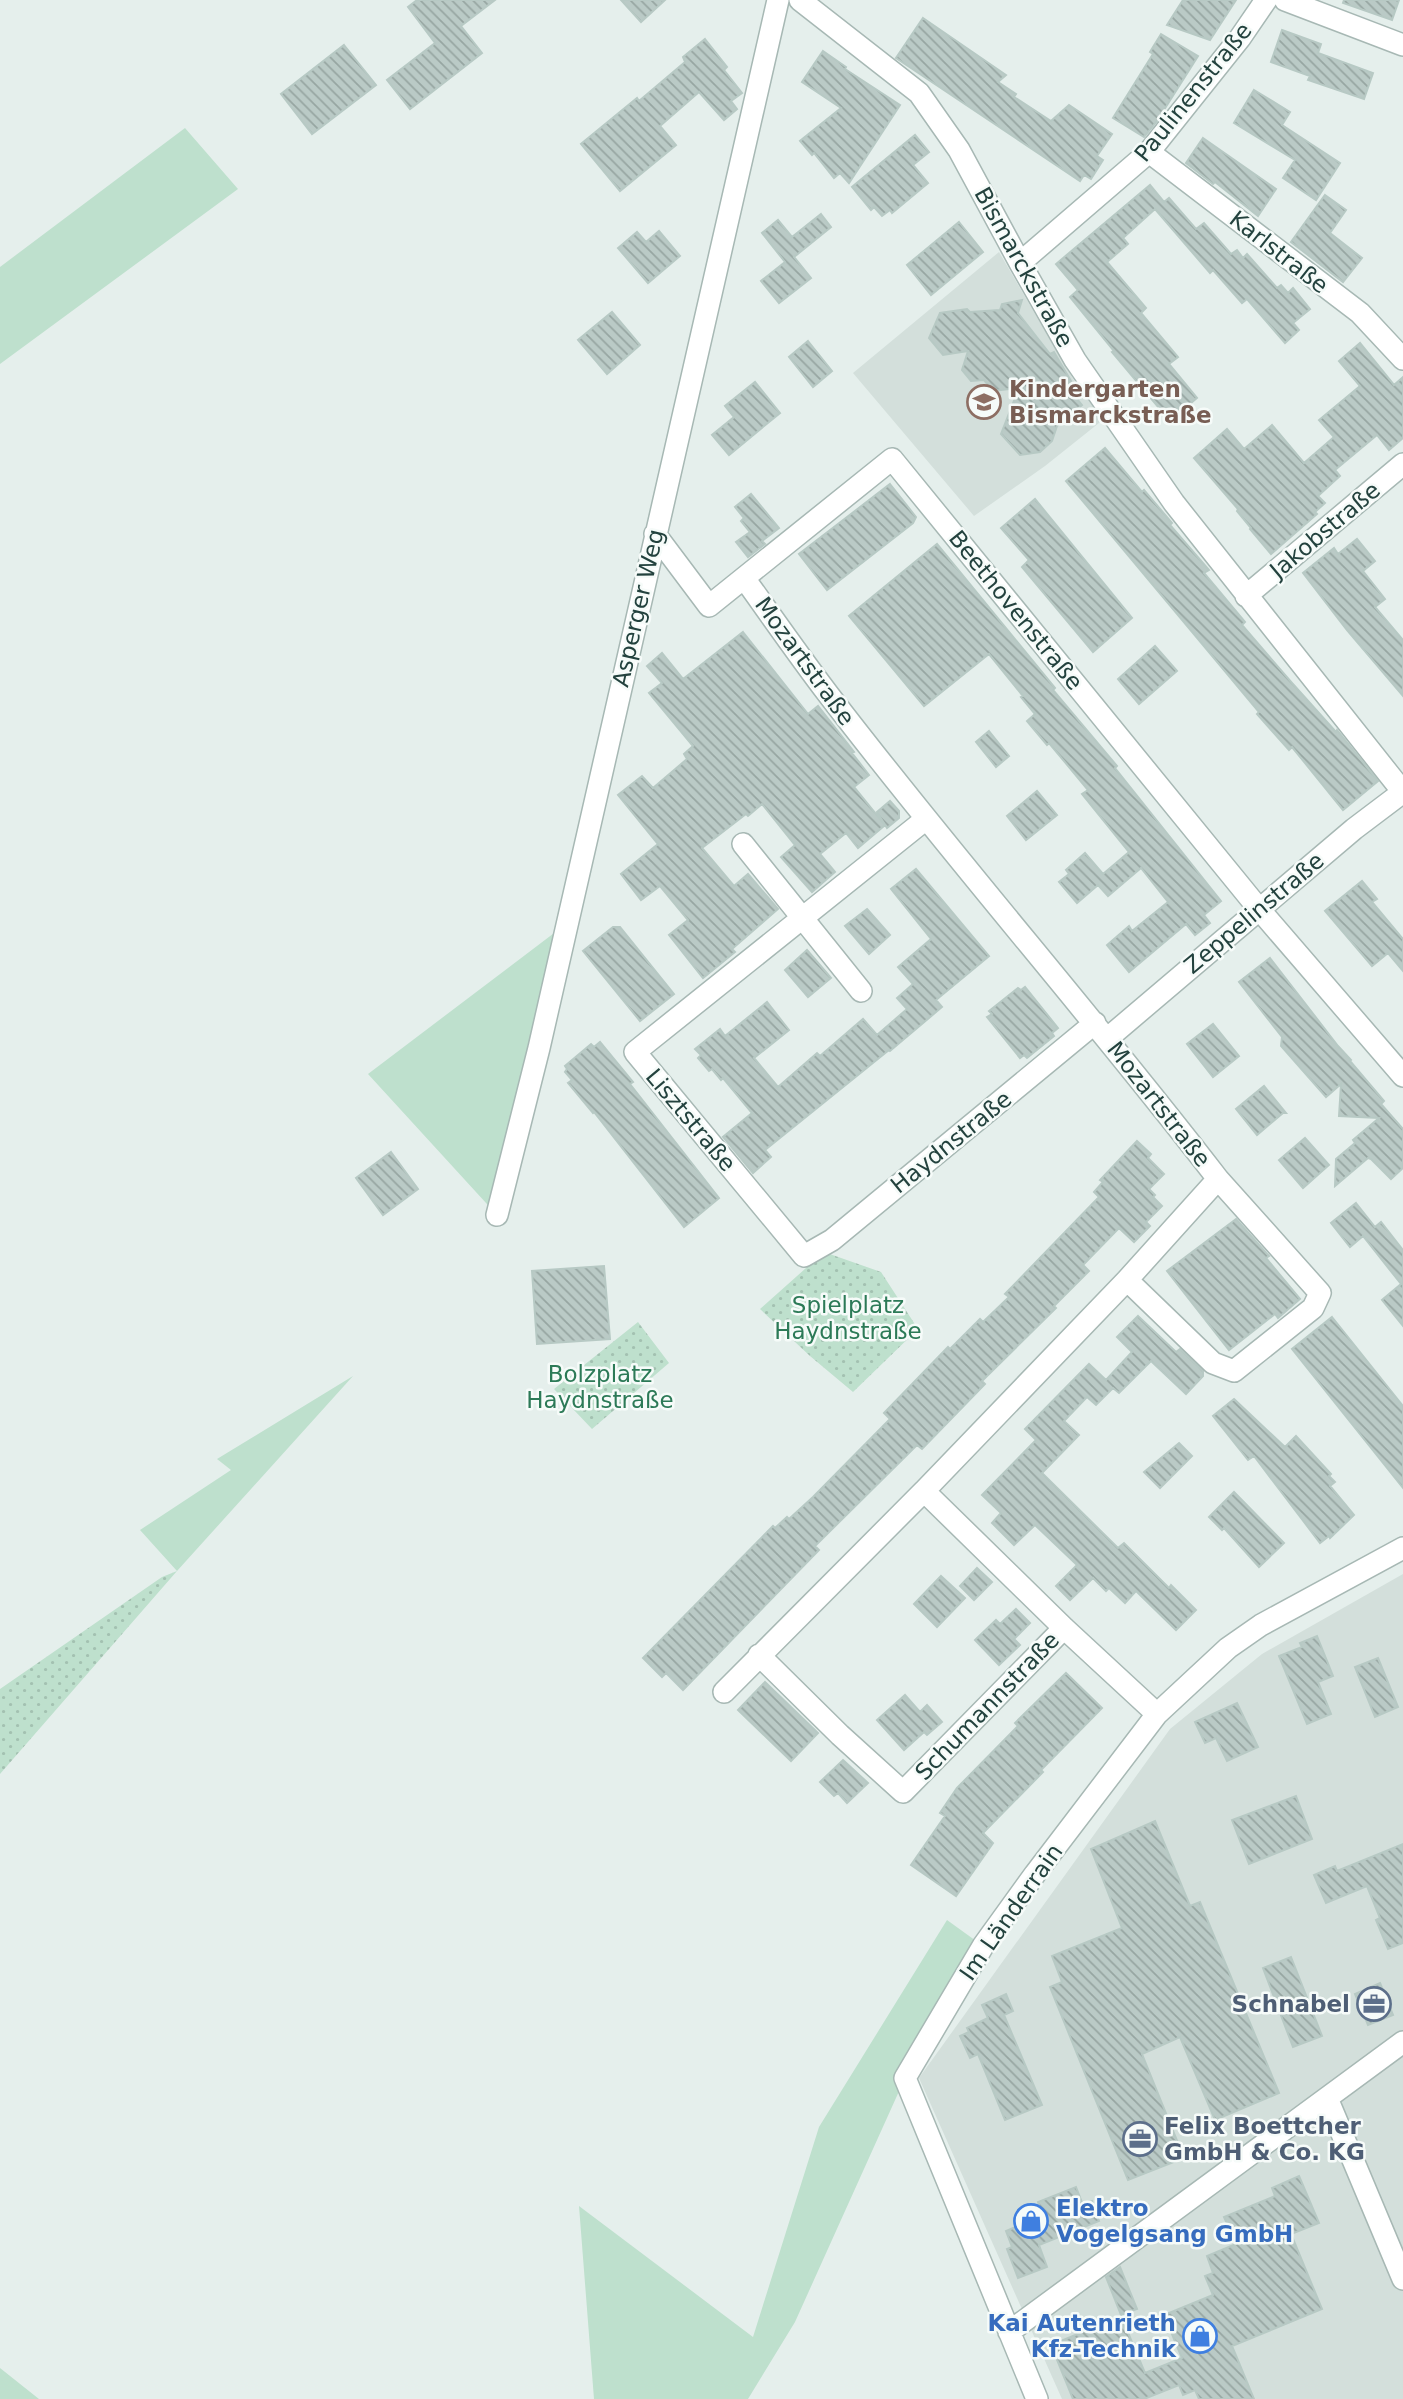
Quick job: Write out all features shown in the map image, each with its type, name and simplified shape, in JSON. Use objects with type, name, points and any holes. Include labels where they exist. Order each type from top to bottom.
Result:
[{"type":"street","name":"Asperger Weg","points":[[497,1215],[539,1048],[778,0]]},
{"type":"street","name":"Bismarckstraße","points":[[800,0],[919,93],[960,150],[1075,360],[1174,503],[1403,792]]},
{"type":"street","name":"Paulinenstraße","points":[[1020,263],[1149,152],[1240,38],[1266,0]]},
{"type":"street","points":[[1285,0],[1403,45]]},
{"type":"street","name":"Karlstraße","points":[[1149,152],[1360,313],[1403,359]]},
{"type":"street","name":"Beethovenstraße","points":[[744,578],[892,459],[1258,909]]},
{"type":"street","name":"Jakobstraße","points":[[1247,596],[1403,464]]},
{"type":"street","name":"Mozartstraße","points":[[655,534],[709,606],[744,578],[826,692],[926,819],[1101,1031],[1218,1179],[1127,1280],[923,1491]]},
{"type":"street","name":"Zeppelinstraße","points":[[1101,1031],[1403,792]]},
{"type":"street","name":"Lisztstraße","points":[[804,1256],[635,1052],[926,819]]},
{"type":"street","points":[[743,844],[861,991]]},
{"type":"street","points":[[1258,909],[1403,1076]]},
{"type":"street","name":"Haydnstraße","points":[[804,1256],[831,1240],[1101,1031]]},
{"type":"street","points":[[1127,1280],[1213,1363],[1234,1371],[1313,1308],[1320,1293],[1218,1179]]},
{"type":"street","points":[[724,1692],[923,1491],[1157,1714]]},
{"type":"street","name":"Im Länderrain","points":[[1037,2399],[905,2078],[983,1946],[1157,1714],[1228,1648],[1261,1625],[1403,1548]]},
{"type":"street","name":"Schumannstraße","points":[[759,1655],[903,1793],[1064,1628]]},
{"type":"street","points":[[1009,2332],[1403,2042]]},
{"type":"street","points":[[1327,2098],[1403,2279]]},
{"type":"shaded area","name":"Kindergarten Bismarckstraße","points":[[999,252],[1076,384],[1104,419],[1045,466],[974,516],[853,373]]},
{"type":"shaded area","points":[[1403,1574],[1403,2399],[1062,2399],[919,2078],[1170,1729],[1262,1654]]},
{"type":"green space","points":[[185,128],[238,189],[0,364],[0,267]]},
{"type":"green space","points":[[566,924],[497,1215],[368,1074]]},
{"type":"green space","name":"Spielplatz Haydnstraße","points":[[824,1252],[881,1272],[918,1329],[853,1392],[760,1309]]},
{"type":"green space","name":"Bolzplatz Haydnstraße","points":[[638,1322],[669,1363],[592,1429],[554,1389]]},
{"type":"green space","points":[[353,1376],[177,1571],[140,1530],[231,1470],[217,1459]]},
{"type":"green space","points":[[177,1571],[0,1774],[0,1689],[162,1577]]},
{"type":"green space","points":[[947,1920],[983,1946],[905,2078],[795,2322],[748,2399],[594,2399],[579,2206],[753,2337],[819,2127]]},
{"type":"green space","points":[[0,2368],[39,2399],[0,2399]]},
{"type":"building","points":[[417,0],[495,0],[461,26],[482,53],[410,109],[387,80],[435,43],[408,7]]},
{"type":"building","points":[[621,0],[665,0],[641,22]]},
{"type":"building","points":[[1183,0],[1236,0],[1210,40],[1167,25]]},
{"type":"building","points":[[1344,0],[1399,0],[1392,20],[1343,3]]},
{"type":"building","points":[[923,18],[1006,75],[998,82],[1016,94],[1014,97],[1051,121],[1069,105],[1112,134],[1097,156],[1103,160],[1091,179],[1084,175],[1080,181],[896,58]]},
{"type":"building","points":[[1282,30],[1321,44],[1318,53],[1373,73],[1364,99],[1308,80],[1310,76],[1271,62]]},
{"type":"building","points":[[1161,34],[1198,56],[1144,137],[1113,118],[1153,54],[1150,52]]},
{"type":"building","points":[[705,39],[727,67],[724,70],[742,93],[731,101],[737,109],[724,120],[699,92],[660,126],[676,145],[620,191],[581,144],[637,98],[639,101],[685,62],[683,57]]},
{"type":"building","points":[[344,45],[376,85],[312,134],[281,94]]},
{"type":"building","points":[[823,51],[846,67],[845,69],[900,105],[849,183],[840,173],[834,178],[814,153],[812,155],[800,141],[841,108],[802,82]]},
{"type":"building","points":[[1254,90],[1290,112],[1282,125],[1340,163],[1316,200],[1283,178],[1295,160],[1234,123]]},
{"type":"building","points":[[915,135],[929,152],[913,165],[928,183],[892,213],[890,210],[882,216],[874,207],[871,210],[852,187]]},
{"type":"building","points":[[1203,138],[1276,189],[1258,216],[1186,163]]},
{"type":"building","points":[[1150,185],[1164,202],[1169,198],[1196,229],[1204,223],[1231,254],[1237,250],[1243,258],[1247,254],[1277,288],[1281,285],[1288,293],[1293,288],[1310,309],[1293,323],[1299,330],[1285,343],[1247,299],[1242,303],[1213,270],[1210,273],[1155,209],[1123,238],[1128,244],[1107,262],[1146,308],[1141,313],[1178,357],[1169,364],[1197,398],[1170,421],[1070,297],[1078,290],[1056,264]]},
{"type":"building","points":[[1325,195],[1346,210],[1330,233],[1362,258],[1343,282],[1291,242]]},
{"type":"building","points":[[821,214],[831,227],[794,257],[811,278],[779,303],[761,281],[785,262],[762,233],[778,220],[792,237]]},
{"type":"building","points":[[959,222],[983,252],[931,295],[907,265]]},
{"type":"building","points":[[659,231],[680,256],[648,283],[618,248],[637,232],[646,242]]},
{"type":"building","points":[[1022,300],[1018,313],[1050,354],[1054,352],[1071,381],[1066,385],[1082,405],[1057,426],[1052,441],[1040,452],[1020,455],[1001,434],[1019,388],[993,391],[984,380],[971,381],[962,370],[968,351],[943,355],[929,338],[940,313],[967,309],[970,312],[1000,310],[1002,304]]},
{"type":"building","points":[[612,312],[640,345],[607,374],[578,340]]},
{"type":"building","points":[[808,341],[832,371],[813,387],[789,357]]},
{"type":"building","points":[[1360,343],[1394,385],[1403,377],[1403,438],[1389,450],[1377,435],[1335,470],[1340,476],[1318,496],[1325,503],[1315,512],[1317,514],[1271,554],[1250,529],[1238,509],[1194,458],[1227,429],[1244,449],[1272,425],[1304,463],[1334,437],[1319,420],[1360,386],[1339,361]]},
{"type":"building","points":[[755,382],[780,413],[729,455],[712,435],[734,417],[725,406]]},
{"type":"building","points":[[1105,448],[1142,492],[1144,490],[1209,570],[1204,573],[1245,622],[1242,625],[1336,732],[1337,730],[1378,781],[1343,810],[1292,747],[1289,750],[1257,714],[1259,712],[1066,481]]},
{"type":"building","points":[[890,484],[916,517],[913,523],[827,590],[799,554]]},
{"type":"building","points":[[751,494],[779,528],[762,541],[765,544],[748,557],[736,542],[750,532],[735,507]]},
{"type":"building","points":[[1035,499],[1132,618],[1093,652],[1022,567],[1029,560],[1001,528]]},
{"type":"building","points":[[1357,539],[1375,561],[1363,571],[1385,599],[1375,607],[1403,640],[1403,696],[1303,573],[1334,548],[1338,554]]},
{"type":"building","points":[[937,544],[1055,688],[1053,690],[1117,766],[1115,768],[1221,901],[1204,915],[1210,923],[1195,935],[1186,924],[1129,972],[1107,945],[1129,926],[1132,931],[1168,902],[1141,868],[1108,896],[1098,885],[1077,903],[1059,882],[1069,874],[1066,870],[1085,853],[1103,874],[1129,852],[1082,794],[1088,790],[1027,721],[1035,714],[1021,697],[1023,696],[989,654],[924,706],[849,616]]},
{"type":"building","points":[[743,632],[808,714],[818,706],[854,752],[852,753],[869,775],[854,787],[885,825],[858,848],[846,833],[820,854],[835,872],[812,892],[781,857],[795,845],[762,804],[702,848],[734,886],[748,874],[778,909],[732,949],[735,952],[703,978],[669,935],[688,920],[660,886],[641,900],[621,874],[658,844],[618,795],[642,776],[653,788],[687,759],[684,754],[693,746],[649,693],[662,683],[647,666],[662,653],[683,679]]},
{"type":"building","points":[[1155,646],[1177,671],[1139,704],[1118,679]]},
{"type":"building","points":[[989,731],[1009,756],[996,767],[976,742]]},
{"type":"building","points":[[1037,791],[1057,815],[1026,840],[1007,816]]},
{"type":"building","points":[[890,801],[899,811],[899,818],[887,828],[877,812]]},
{"type":"building","points":[[916,869],[989,956],[936,1000],[942,1007],[765,1150],[771,1157],[753,1173],[723,1137],[752,1113],[723,1078],[721,1080],[712,1069],[709,1071],[698,1058],[701,1055],[695,1049],[720,1029],[725,1036],[767,1002],[789,1030],[754,1058],[778,1087],[817,1053],[820,1056],[863,1019],[877,1035],[907,1009],[897,998],[913,984],[898,967],[931,939],[891,889]]},
{"type":"building","points":[[1362,881],[1377,899],[1372,902],[1403,939],[1403,971],[1388,953],[1372,966],[1325,911]]},
{"type":"building","points":[[867,909],[890,935],[869,954],[845,926]]},
{"type":"building","points":[[613,927],[620,927],[674,994],[640,1021],[583,951]]},
{"type":"building","points":[[807,950],[831,978],[808,997],[785,970]]},
{"type":"building","points":[[1270,958],[1384,1101],[1381,1104],[1403,1129],[1403,1168],[1391,1179],[1368,1158],[1335,1186],[1336,1159],[1379,1118],[1339,1116],[1341,1084],[1326,1097],[1281,1046],[1282,1037],[1239,982]]},
{"type":"building","points":[[1025,987],[1058,1028],[1052,1033],[1054,1036],[1027,1058],[1024,1055],[1020,1058],[987,1017],[992,1014],[989,1011],[1018,988],[1021,990]]},
{"type":"building","points":[[1213,1024],[1239,1056],[1213,1077],[1187,1044]]},
{"type":"building","points":[[600,1042],[719,1198],[684,1227],[568,1083],[572,1080],[565,1072],[565,1066],[591,1044],[594,1047]]},
{"type":"building","points":[[1264,1086],[1286,1113],[1257,1135],[1236,1109]]},
{"type":"building","points":[[1305,1138],[1329,1165],[1303,1188],[1279,1160]]},
{"type":"building","points":[[1137,1141],[1151,1154],[1148,1158],[1164,1174],[1149,1189],[1162,1206],[1146,1222],[1150,1226],[1134,1242],[1119,1228],[1083,1265],[1089,1271],[1054,1306],[1056,1308],[982,1381],[985,1384],[922,1449],[917,1445],[815,1546],[819,1550],[683,1690],[666,1673],[662,1677],[643,1658],[773,1526],[775,1528],[787,1517],[789,1519],[890,1419],[884,1413],[948,1347],[950,1349],[980,1319],[983,1322],[1009,1297],[1005,1294],[1099,1197],[1094,1192],[1103,1182],[1100,1180]]},
{"type":"building","points":[[391,1152],[418,1189],[383,1215],[356,1178]]},
{"type":"building","points":[[1356,1203],[1375,1227],[1381,1222],[1403,1250],[1403,1326],[1382,1300],[1401,1284],[1363,1236],[1350,1247],[1331,1223]]},
{"type":"building","points":[[1236,1219],[1269,1256],[1266,1258],[1300,1299],[1278,1318],[1275,1314],[1229,1350],[1167,1271]]},
{"type":"building","points":[[604,1266],[610,1339],[537,1344],[532,1271]]},
{"type":"building","points":[[1138,1316],[1176,1352],[1180,1349],[1203,1371],[1203,1376],[1186,1394],[1151,1361],[1119,1393],[1113,1388],[1096,1405],[1087,1397],[1064,1421],[1079,1435],[1042,1473],[1118,1548],[1124,1543],[1169,1588],[1171,1585],[1196,1610],[1176,1630],[1136,1591],[1125,1603],[1109,1588],[1106,1591],[1093,1578],[1070,1600],[1056,1586],[1077,1565],[1035,1525],[1014,1545],[992,1523],[1001,1513],[982,1495],[1036,1440],[1025,1429],[1089,1364],[1106,1380],[1132,1352],[1117,1337]]},
{"type":"building","points":[[1332,1317],[1403,1406],[1403,1488],[1292,1349]]},
{"type":"building","points":[[1234,1399],[1285,1447],[1296,1436],[1331,1474],[1329,1476],[1335,1482],[1330,1486],[1354,1515],[1330,1538],[1329,1536],[1320,1543],[1254,1456],[1248,1460],[1213,1416]]},
{"type":"building","points":[[1179,1443],[1192,1456],[1160,1488],[1144,1472]]},
{"type":"building","points":[[1234,1492],[1284,1543],[1259,1567],[1224,1528],[1222,1530],[1209,1517]]},
{"type":"building","points":[[977,1568],[992,1582],[974,1600],[960,1586]]},
{"type":"building","points":[[941,1576],[965,1598],[937,1627],[914,1604]]},
{"type":"building","points":[[1016,1609],[1030,1623],[1014,1639],[1020,1645],[999,1665],[975,1640],[996,1620],[1000,1624]]},
{"type":"building","points":[[1317,1636],[1333,1676],[1318,1682],[1331,1714],[1307,1724],[1279,1656],[1302,1647],[1300,1643]]},
{"type":"building","points":[[1378,1658],[1398,1707],[1375,1717],[1355,1667]]},
{"type":"building","points":[[1066,1673],[1102,1708],[983,1833],[993,1843],[956,1896],[911,1865],[945,1816],[940,1813],[957,1788],[1018,1726],[1015,1723]]},
{"type":"building","points":[[765,1682],[818,1733],[791,1761],[738,1710]]},
{"type":"building","points":[[905,1695],[920,1712],[927,1705],[942,1722],[927,1735],[924,1732],[904,1750],[877,1720]]},
{"type":"building","points":[[1237,1703],[1258,1747],[1227,1761],[1216,1738],[1205,1743],[1195,1722]]},
{"type":"building","points":[[843,1760],[868,1783],[847,1803],[838,1793],[834,1796],[820,1782]]},
{"type":"building","points":[[1296,1796],[1312,1839],[1249,1864],[1232,1820]]},
{"type":"building","points":[[1155,1821],[1190,1906],[1200,1902],[1279,2093],[1215,2120],[1180,2037],[1142,2054],[1184,2158],[1128,2180],[1050,1987],[1062,1982],[1052,1956],[1122,1928],[1091,1849]]},
{"type":"building","points":[[1403,1844],[1403,1943],[1388,1949],[1376,1920],[1380,1918],[1367,1886],[1326,1903],[1314,1875],[1335,1866],[1337,1871]]},
{"type":"building","points":[[1291,1957],[1322,2036],[1293,2047],[1263,1968]]},
{"type":"building","name":"Schnabel","points":[[1380,1983],[1393,2015],[1368,2025],[1355,1994]]},
{"type":"building","points":[[1006,1994],[1013,2011],[1004,2015],[1042,2105],[1005,2120],[978,2054],[970,2058],[960,2036],[969,2032],[967,2028],[988,2018],[982,2005]]},
{"type":"building","points":[[1299,2176],[1319,2223],[1291,2234],[1322,2309],[1232,2346],[1254,2399],[1199,2399],[1195,2390],[1183,2395],[1179,2385],[1144,2399],[1073,2399],[1051,2345],[1121,2316],[1145,2373],[1182,2358],[1164,2315],[1213,2295],[1205,2276],[1213,2273],[1207,2256],[1236,2244],[1224,2217],[1275,2196],[1272,2188]]},
{"type":"building","points":[[1076,2187],[1083,2205],[1092,2201],[1099,2221],[1039,2245],[1047,2267],[1018,2278],[1007,2249],[1012,2247],[1006,2231],[1027,2222],[1025,2215],[1040,2209],[1038,2202]]},
{"type":"building","points":[[1120,2267],[1137,2309],[1121,2315],[1106,2277]]},
{"type":"place","name":"Kindergarten Bismarckstraße","points":[[984,402]]},
{"type":"place","name":"Schnabel","points":[[1374,2004]]},
{"type":"place","name":"Felix Boettcher GmbH & Co. KG","points":[[1140,2139]]},
{"type":"place","name":"Elektro Vogelgsang GmbH","points":[[1031,2221]]},
{"type":"place","name":"Kai Autenrieth Kfz-Technik","points":[[1200,2336]]}]
